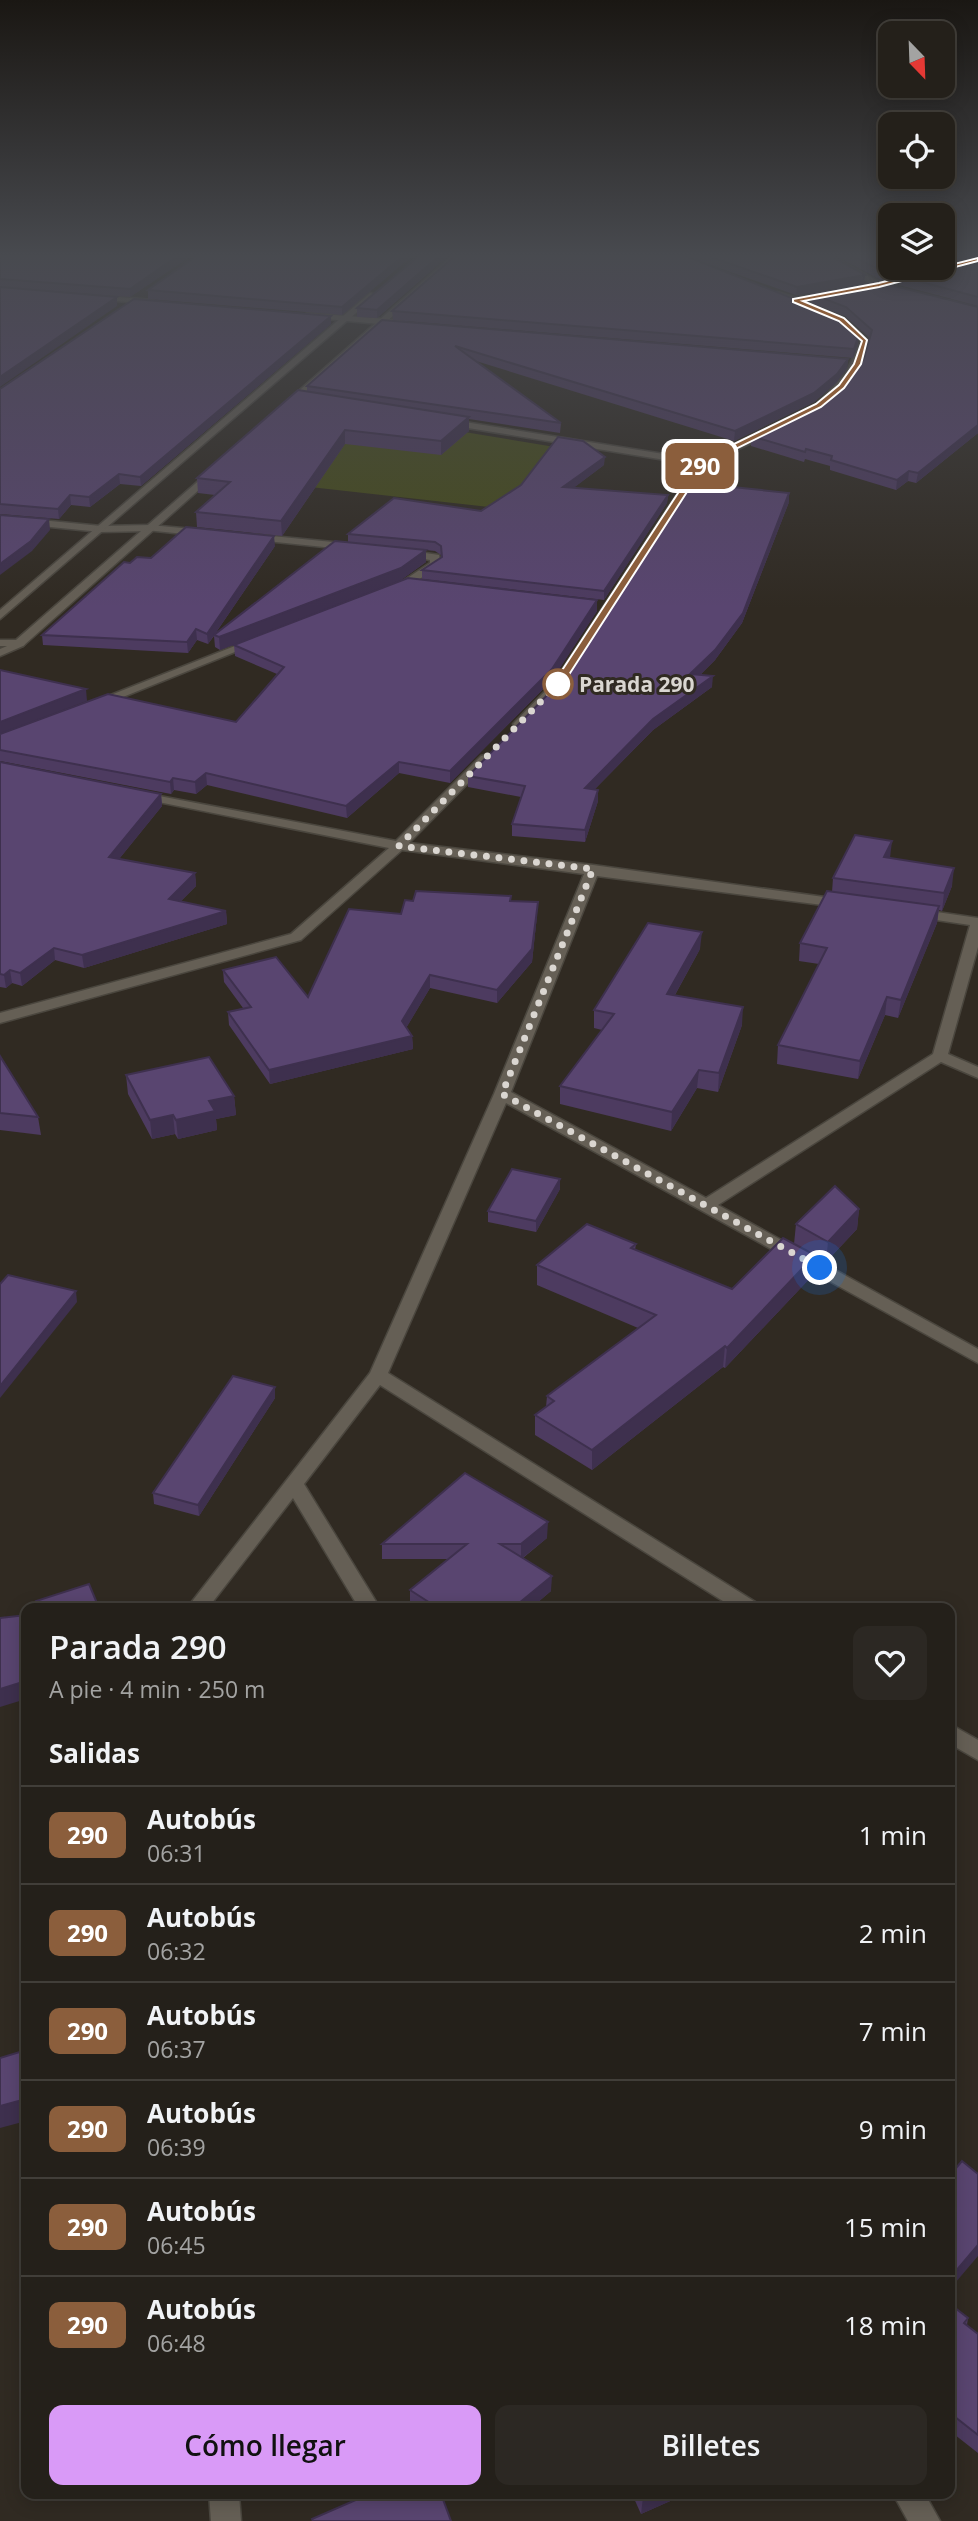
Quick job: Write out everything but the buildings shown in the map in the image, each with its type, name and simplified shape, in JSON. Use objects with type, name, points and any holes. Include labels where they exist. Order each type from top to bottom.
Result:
[{"type":"street","points":[[0,616],[283,373]]},
{"type":"street","points":[[277,415],[324,373]]},
{"type":"street","points":[[818,406],[841,387],[852,373]]},
{"type":"street","points":[[297,398],[310,400]]},
{"type":"street","points":[[432,419],[702,463]]},
{"type":"street","points":[[511,732],[558,684],[606,606],[702,463],[777,428]]},
{"type":"street","points":[[0,653],[19,644],[219,468]]},
{"type":"street","points":[[0,519],[101,529],[150,528],[219,534]]},
{"type":"street","points":[[233,535],[368,549]]},
{"type":"street","points":[[394,587],[407,583],[436,564],[435,557],[395,552]]},
{"type":"street","points":[[407,583],[433,586]]},
{"type":"street","points":[[593,605],[606,606]]},
{"type":"street","points":[[80,709],[269,636]]},
{"type":"street","points":[[0,643],[19,644]]},
{"type":"street","points":[[0,1018],[296,937],[399,846],[492,751]]},
{"type":"street","points":[[120,790],[399,846],[593,869],[854,905]]},
{"type":"street","points":[[201,1603],[378,1376],[502,1094],[593,869]]},
{"type":"street","points":[[706,1205],[940,1056],[978,922],[895,911]]},
{"type":"street","points":[[940,1056],[978,1073]]},
{"type":"street","points":[[502,1094],[978,1357]]},
{"type":"street","points":[[378,1376],[742,1603]]},
{"type":"street","points":[[295,1484],[367,1603]]},
{"type":"street","points":[[955,1736],[978,1751]]},
{"type":"street","points":[[224,2499],[226,2521]]},
{"type":"street","points":[[911,2499],[925,2521]]},
{"type":"green space","points":[[300,405],[579,451],[498,508],[220,477]]},
{"type":"bus line","name":"290","points":[[558,684],[606,606],[702,463],[818,406],[841,387],[852,373]]},
{"type":"place","name":"Parada 290","points":[[558,684]]},
{"type":"route","points":[[558,684],[399,846],[593,869],[502,1094],[820,1268]]}]
